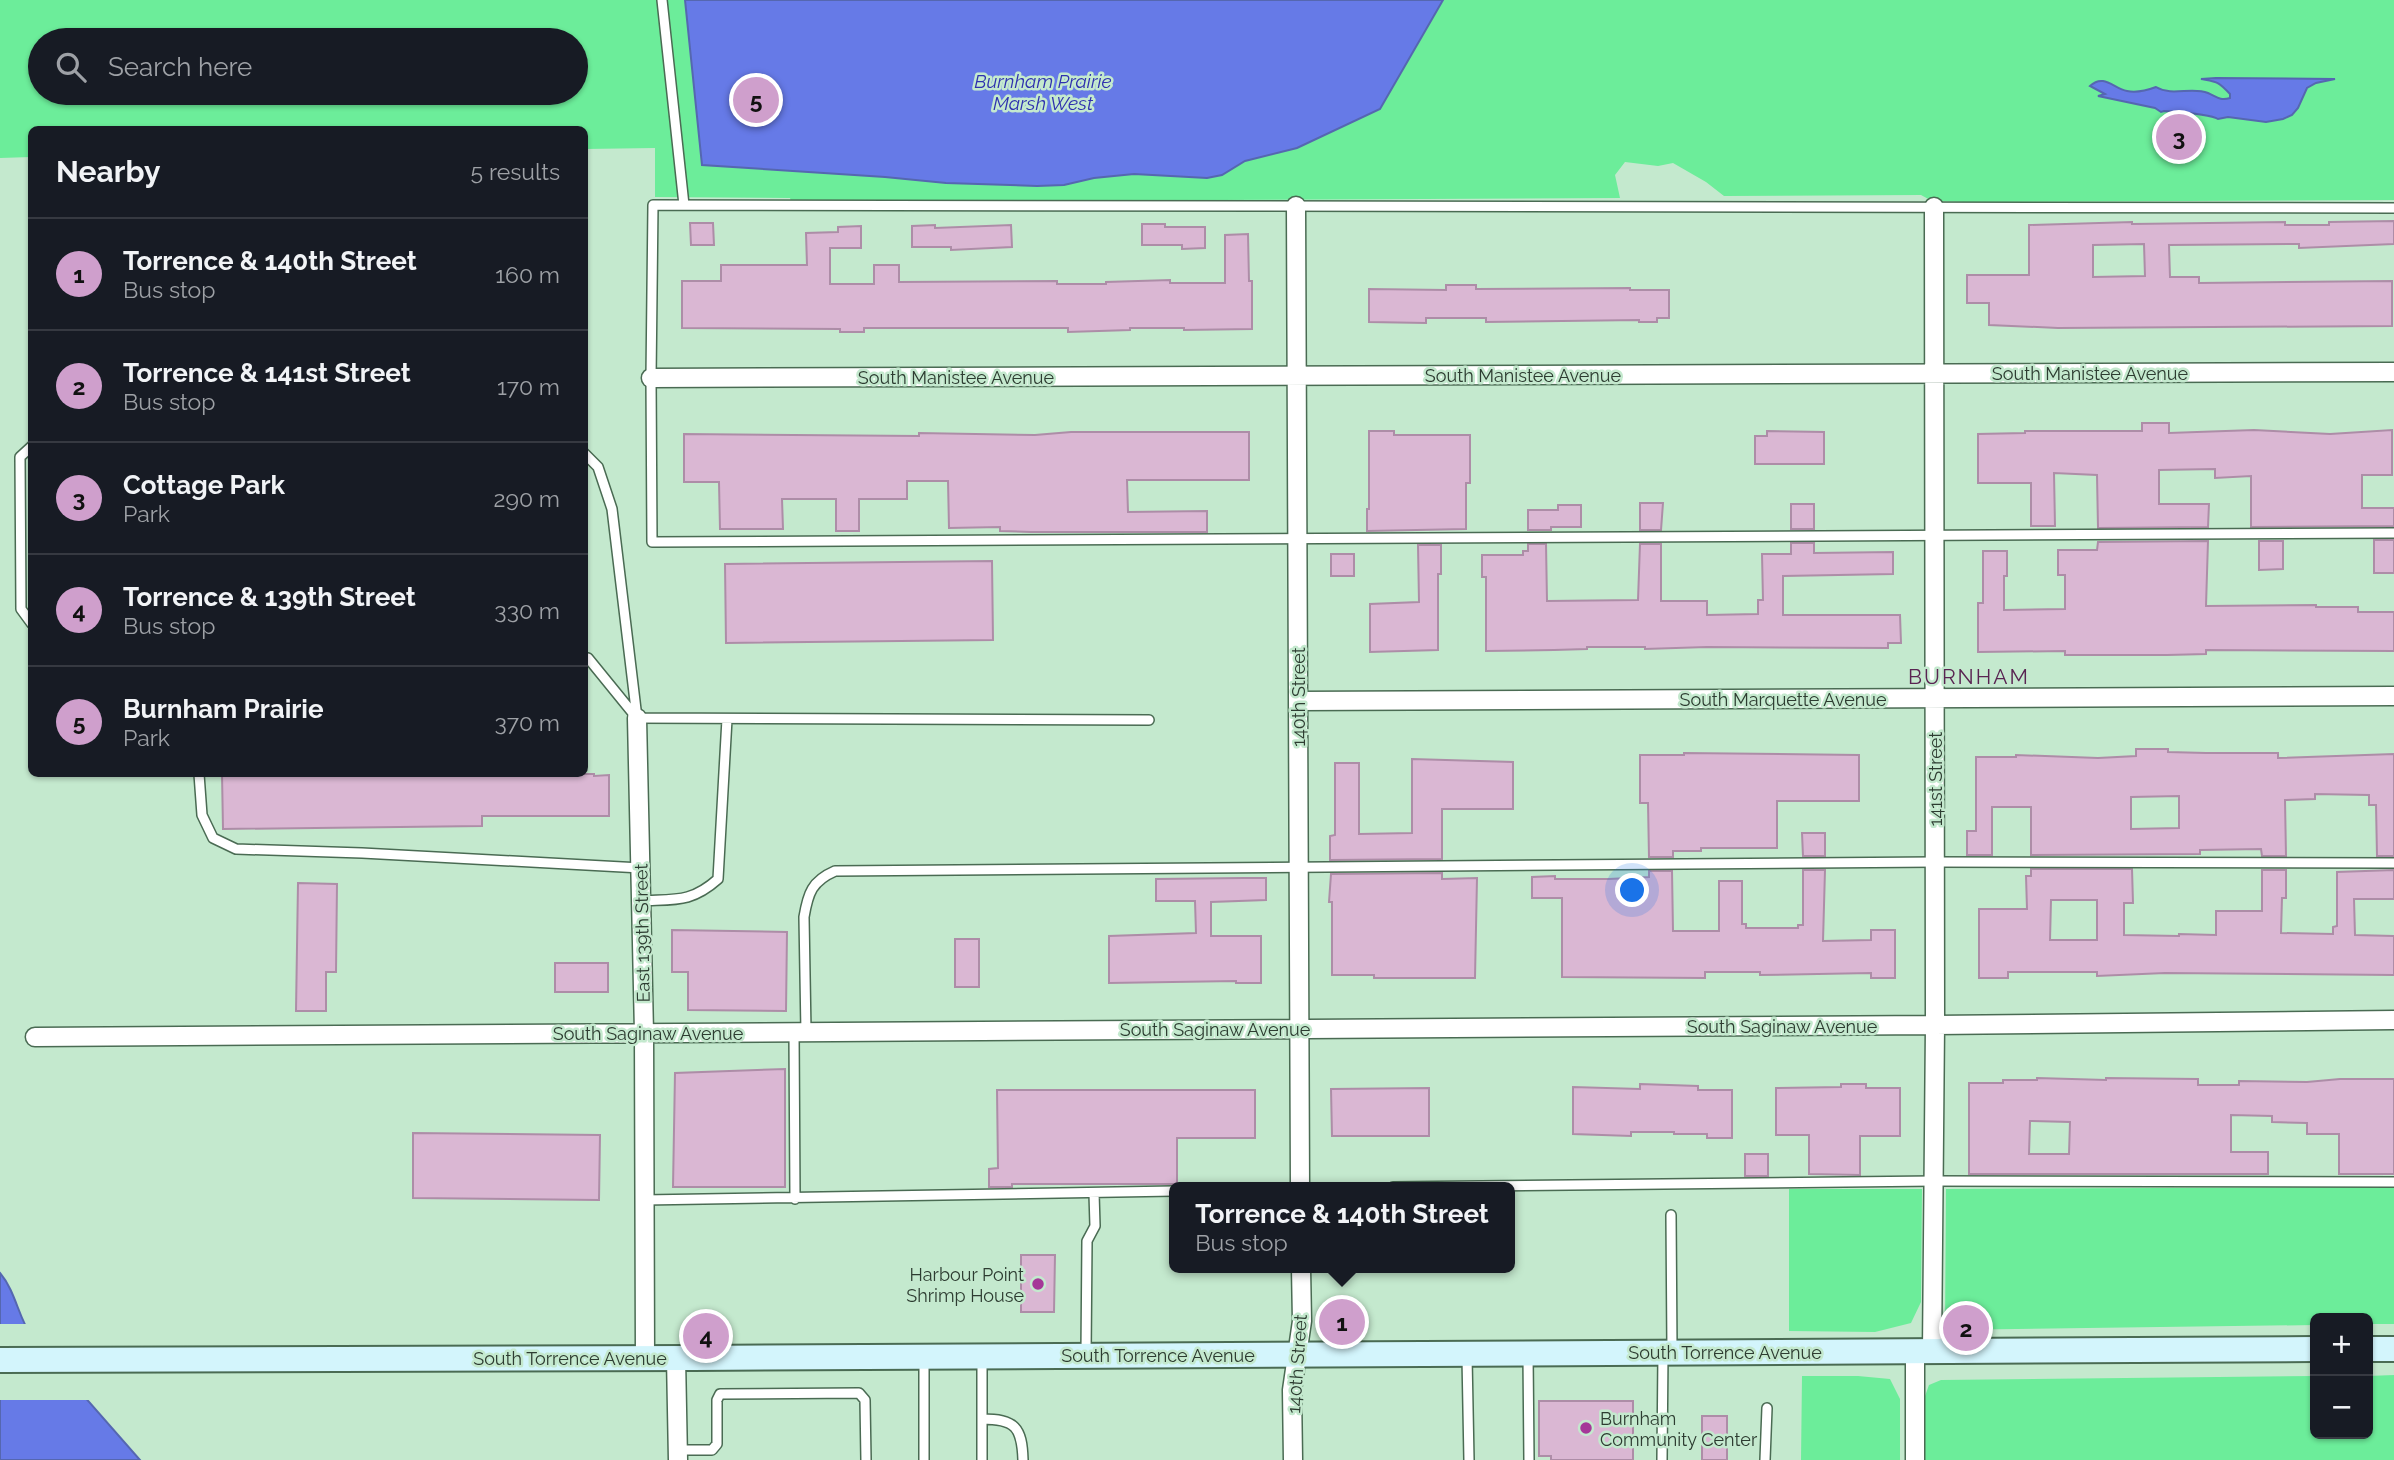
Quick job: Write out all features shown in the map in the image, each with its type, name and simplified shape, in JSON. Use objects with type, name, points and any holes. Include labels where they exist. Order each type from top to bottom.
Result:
[{"type":"main road","name":"South Torrence Avenue","points":[[0,1360],[2310,1349]]},
{"type":"main road","points":[[2373,1349],[2394,1349]]},
{"type":"street","name":"140th Street","points":[[1296,206],[1300,1182]]},
{"type":"street","name":"141st Street","points":[[1915,1460],[1934,1181],[1934,207]]},
{"type":"street","name":"South Manistee Avenue","points":[[651,378],[2394,372]]},
{"type":"street","name":"South Marquette Avenue","points":[[1298,701],[2394,696]]},
{"type":"street","name":"East 139th Street","points":[[637,718],[644,1033],[645,1358]]},
{"type":"street","name":"South Saginaw Avenue","points":[[35,1037],[1935,1026],[2394,1020]]},
{"type":"street","name":"140th Street","points":[[1293,1460],[1292,1390],[1301,1321],[1301,1273]]},
{"type":"street","points":[[676,1358],[678,1455]]},
{"type":"lane","points":[[662,0],[684,205]]},
{"type":"lane","points":[[2394,208],[653,205],[651,378],[652,542],[2394,533]]},
{"type":"lane","points":[[28,450],[20,457],[21,609],[28,619]]},
{"type":"lane","points":[[588,457],[598,467],[612,509],[637,718]]},
{"type":"lane","points":[[588,659],[637,718],[1149,720]]},
{"type":"lane","points":[[641,901],[688,899],[706,890],[718,879],[727,719]]},
{"type":"lane","points":[[199,777],[202,815],[213,838],[236,849],[640,868]]},
{"type":"lane","points":[[795,1199],[804,917],[812,887],[821,877],[835,870],[1935,862],[2394,863]]},
{"type":"lane","points":[[1515,1186],[1934,1181],[2394,1182]]},
{"type":"lane","points":[[644,1200],[1169,1191]]},
{"type":"lane","points":[[1086,1356],[1087,1241],[1095,1226],[1094,1192]]},
{"type":"lane","points":[[1662,1460],[1671,1215]]},
{"type":"lane","points":[[1528,1353],[1529,1460]]},
{"type":"lane","points":[[1467,1354],[1469,1460]]},
{"type":"lane","points":[[982,1356],[982,1460]]},
{"type":"lane","points":[[923,1357],[924,1460]]},
{"type":"lane","points":[[678,1455],[712,1450],[717,1444],[717,1400],[720,1394],[859,1394],[865,1400],[866,1460]]},
{"type":"lane","points":[[1765,1460],[1767,1408]]},
{"type":"lane","points":[[982,1419],[1002,1419],[1018,1430],[1022,1441],[1023,1460]]},
{"type":"green space","points":[[0,0],[2394,0],[2394,200],[1964,202],[1932,201],[1921,195],[1724,196],[1673,163],[1658,166],[1625,162],[1615,175],[1620,198],[830,202],[791,201],[790,198],[655,197],[655,148],[588,149],[588,126],[28,126],[28,157],[0,158]]},
{"type":"green space","points":[[2394,1187],[2394,1324],[2373,1324],[2373,1313],[2310,1313],[2310,1325],[1945,1330],[1946,1189]]},
{"type":"green space","points":[[1789,1189],[1922,1189],[1921,1302],[1911,1323],[1875,1332],[1789,1331]]},
{"type":"green space","points":[[2394,1375],[2394,1460],[1925,1460],[1925,1396],[1929,1385],[1941,1380],[2310,1376],[2310,1439],[2373,1439],[2373,1376]]},
{"type":"green space","points":[[1802,1376],[1890,1379],[1900,1399],[1900,1460],[1801,1460]]},
{"type":"water","name":"Burnham Prairie Marsh West","points":[[685,0],[1443,0],[1380,109],[1297,148],[1245,161],[1222,175],[1207,178],[1134,174],[1094,178],[1064,185],[1037,186],[946,183],[702,165]]},
{"type":"water","points":[[2201,79],[2335,79],[2307,88],[2292,115],[2266,122],[2161,112],[2155,108],[2098,96],[2105,94],[2090,86],[2104,81],[2131,92],[2156,87],[2169,91],[2202,91],[2221,99],[2230,98],[2230,94],[2220,84]]},
{"type":"water","points":[[0,1273],[10,1288],[32,1337],[140,1460],[0,1460]]},
{"type":"pier","points":[[0,1324],[27,1324],[90,1400],[0,1400]]},
{"type":"building","points":[[2394,221],[2394,244],[2299,248],[2299,244],[2169,245],[2170,277],[2199,277],[2199,283],[2392,281],[2392,326],[2058,328],[1989,325],[1989,303],[1967,303],[1967,275],[2029,275],[2029,225],[2285,222],[2285,225],[2329,225],[2329,222]],"holes":[[[2144,244],[2145,276],[2093,277],[2093,245]]]},
{"type":"building","points":[[690,223],[713,223],[714,245],[691,245]]},
{"type":"building","points":[[1142,224],[1205,227],[1205,248],[1142,245]]},
{"type":"building","points":[[935,225],[935,228],[1011,225],[1012,247],[951,250],[951,247],[912,247],[912,226]]},
{"type":"building","points":[[861,226],[861,248],[830,248],[830,284],[874,284],[874,265],[899,265],[899,282],[1057,281],[1057,284],[1106,284],[1170,280],[1170,283],[1225,283],[1225,235],[1248,234],[1252,329],[1130,328],[1068,332],[1068,328],[864,328],[864,332],[840,332],[840,329],[682,328],[682,281],[721,281],[721,265],[807,265],[806,233],[838,232],[838,227]]},
{"type":"building","points":[[1446,285],[1476,285],[1476,289],[1669,290],[1669,318],[1657,318],[1657,322],[1486,322],[1486,318],[1426,318],[1426,323],[1369,322],[1369,289],[1446,290]]},
{"type":"building","points":[[2142,423],[2169,423],[2169,433],[2254,430],[2330,434],[2392,430],[2392,475],[2362,475],[2362,508],[2394,508],[2394,526],[2251,527],[2251,476],[2215,478],[2215,469],[2159,470],[2159,504],[2209,504],[2208,527],[2098,528],[2097,475],[2054,473],[2055,526],[2031,526],[2031,483],[1978,483],[1978,434],[2025,431],[2142,431]]},
{"type":"building","points":[[1369,431],[1394,431],[1394,435],[1470,435],[1466,529],[1367,531]]},
{"type":"building","points":[[1767,431],[1824,432],[1824,464],[1755,464],[1755,436],[1767,436]]},
{"type":"building","points":[[1071,432],[1249,432],[1249,480],[1127,480],[1128,512],[1207,511],[1207,532],[1031,532],[1000,531],[1000,527],[949,528],[948,481],[907,481],[907,499],[859,499],[859,531],[836,531],[836,499],[782,499],[783,529],[720,529],[719,482],[684,482],[684,434],[919,436],[919,433],[1035,435]]},
{"type":"building","points":[[1640,503],[1663,503],[1661,530],[1640,530]]},
{"type":"building","points":[[1791,504],[1814,504],[1814,529],[1791,529]]},
{"type":"building","points":[[1558,505],[1581,505],[1581,527],[1528,530],[1528,510],[1558,510]]},
{"type":"building","points":[[2374,540],[2394,540],[2394,573],[2374,573]]},
{"type":"building","points":[[2208,541],[2206,606],[2316,605],[2358,607],[2358,612],[2394,612],[2394,651],[2206,650],[2206,654],[2167,655],[2065,655],[2065,651],[1978,652],[1978,603],[1983,603],[1983,551],[2007,551],[2004,610],[2065,609],[2065,575],[2058,575],[2058,550],[2097,550],[2098,542]]},
{"type":"building","points":[[2259,541],[2283,541],[2283,569],[2259,570]]},
{"type":"building","points":[[1791,543],[1814,543],[1814,553],[1893,552],[1893,574],[1783,576],[1783,615],[1900,615],[1901,643],[1888,643],[1888,648],[1587,647],[1486,651],[1486,577],[1482,577],[1482,555],[1523,555],[1523,551],[1528,551],[1528,544],[1546,544],[1547,601],[1638,600],[1640,544],[1661,544],[1661,601],[1707,601],[1707,615],[1758,614],[1758,600],[1763,600],[1762,554],[1791,554]]},
{"type":"building","points":[[1418,545],[1441,545],[1441,574],[1438,574],[1438,650],[1370,652],[1370,604],[1419,602]]},
{"type":"building","points":[[1331,554],[1354,554],[1354,576],[1331,576]]},
{"type":"building","points":[[992,561],[993,640],[726,643],[725,564]]},
{"type":"building","points":[[2136,749],[2278,753],[2278,758],[2394,754],[2394,856],[2377,856],[2376,805],[2369,805],[2369,795],[2315,794],[2315,799],[2285,800],[2286,856],[2262,856],[2261,849],[2200,850],[2200,854],[2031,855],[2031,807],[1992,807],[1992,855],[1967,855],[1967,831],[1976,831],[1976,757],[2136,756]],"holes":[[[2179,796],[2179,828],[2131,829],[2131,797]]]},
{"type":"building","points":[[1640,755],[1859,755],[1859,801],[1777,801],[1777,848],[1701,848],[1701,851],[1673,851],[1673,857],[1649,857],[1648,803],[1640,803]]},
{"type":"building","points":[[1412,759],[1513,762],[1513,809],[1442,809],[1442,859],[1330,860],[1330,836],[1335,835],[1335,763],[1359,763],[1359,834],[1412,833]]},
{"type":"building","points":[[609,775],[609,816],[482,816],[482,826],[223,829],[222,777]]},
{"type":"building","points":[[1802,833],[1825,833],[1825,856],[1803,856]]},
{"type":"building","points":[[2031,869],[2132,869],[2133,903],[2124,903],[2124,935],[2179,936],[2216,935],[2216,911],[2262,911],[2262,870],[2286,870],[2286,898],[2282,898],[2281,933],[2333,934],[2333,927],[2337,926],[2337,872],[2394,870],[2394,899],[2354,899],[2355,935],[2394,936],[2394,975],[2165,973],[2097,976],[2097,972],[2008,972],[2008,978],[1979,978],[1979,909],[2027,909],[2026,876],[2031,876]],"holes":[[[2051,900],[2097,900],[2097,940],[2050,940]]]},
{"type":"building","points":[[1803,870],[1825,870],[1823,941],[1871,940],[1871,930],[1895,930],[1895,978],[1871,978],[1871,973],[1760,975],[1760,972],[1705,972],[1705,978],[1562,977],[1562,898],[1532,898],[1532,877],[1609,879],[1649,877],[1649,871],[1672,871],[1673,931],[1719,931],[1719,881],[1742,881],[1742,924],[1746,924],[1746,928],[1798,928],[1798,925],[1803,925]]},
{"type":"building","points":[[1442,873],[1442,879],[1477,878],[1475,978],[1374,978],[1374,975],[1332,975],[1332,902],[1329,902],[1331,874]]},
{"type":"building","points":[[1266,878],[1266,900],[1211,902],[1211,936],[1261,936],[1261,983],[1109,983],[1109,936],[1196,933],[1195,901],[1156,901],[1156,879]]},
{"type":"building","points":[[298,883],[337,884],[336,972],[326,972],[326,1011],[296,1011]]},
{"type":"building","points":[[672,930],[787,932],[786,1011],[688,1010],[688,972],[672,972]]},
{"type":"building","points":[[955,939],[979,939],[979,987],[955,987]]},
{"type":"building","points":[[555,963],[608,963],[608,992],[555,992]]},
{"type":"building","points":[[785,1069],[785,1187],[673,1187],[675,1073]]},
{"type":"building","points":[[2198,1079],[2198,1085],[2239,1085],[2239,1081],[2394,1079],[2394,1174],[2339,1174],[2339,1134],[2307,1134],[2307,1123],[2272,1122],[2272,1116],[2231,1115],[2231,1152],[2268,1152],[2268,1174],[1969,1174],[1969,1083]],"holes":[[[2030,1121],[2070,1122],[2069,1154],[2029,1154]]]},
{"type":"building","points":[[1640,1084],[1698,1086],[1698,1090],[1732,1090],[1732,1138],[1707,1138],[1707,1134],[1674,1132],[1631,1132],[1631,1136],[1573,1134],[1573,1087],[1640,1089]]},
{"type":"building","points":[[1841,1084],[1866,1084],[1866,1088],[1900,1088],[1900,1136],[1860,1136],[1860,1175],[1809,1174],[1809,1135],[1776,1135],[1776,1088],[1841,1087]]},
{"type":"building","points":[[1429,1088],[1429,1136],[1332,1136],[1331,1089]]},
{"type":"building","points":[[997,1090],[1255,1090],[1255,1138],[1177,1138],[1177,1182],[1012,1184],[1012,1187],[989,1187],[989,1169],[998,1168]]},
{"type":"building","points":[[413,1133],[600,1135],[599,1200],[413,1198]]},
{"type":"building","points":[[1745,1154],[1768,1154],[1768,1176],[1745,1176]]},
{"type":"building","name":"Harbour Point Shrimp House","points":[[1021,1255],[1055,1255],[1054,1312],[1021,1312]]},
{"type":"building","name":"Burnham Community Center","points":[[1539,1401],[1633,1401],[1633,1460],[1551,1460],[1551,1456],[1539,1456]]},
{"type":"building","points":[[1702,1416],[1727,1416],[1727,1460],[1702,1460]]},
{"type":"place","name":"Burnham Prairie","points":[[756,100]]},
{"type":"place","name":"Cottage Park","points":[[2179,137]]},
{"type":"place","name":"Harbour Point Shrimp House","points":[[1038,1284]]},
{"type":"place","name":"Torrence & 140th Street","points":[[1342,1322]]},
{"type":"place","name":"Torrence & 141st Street","points":[[1966,1328]]},
{"type":"place","name":"Torrence & 139th Street","points":[[706,1336]]},
{"type":"place","name":"Burnham Community Center","points":[[1586,1428]]},
{"type":"district","name":"BURNHAM","points":[[1969,676]]}]
